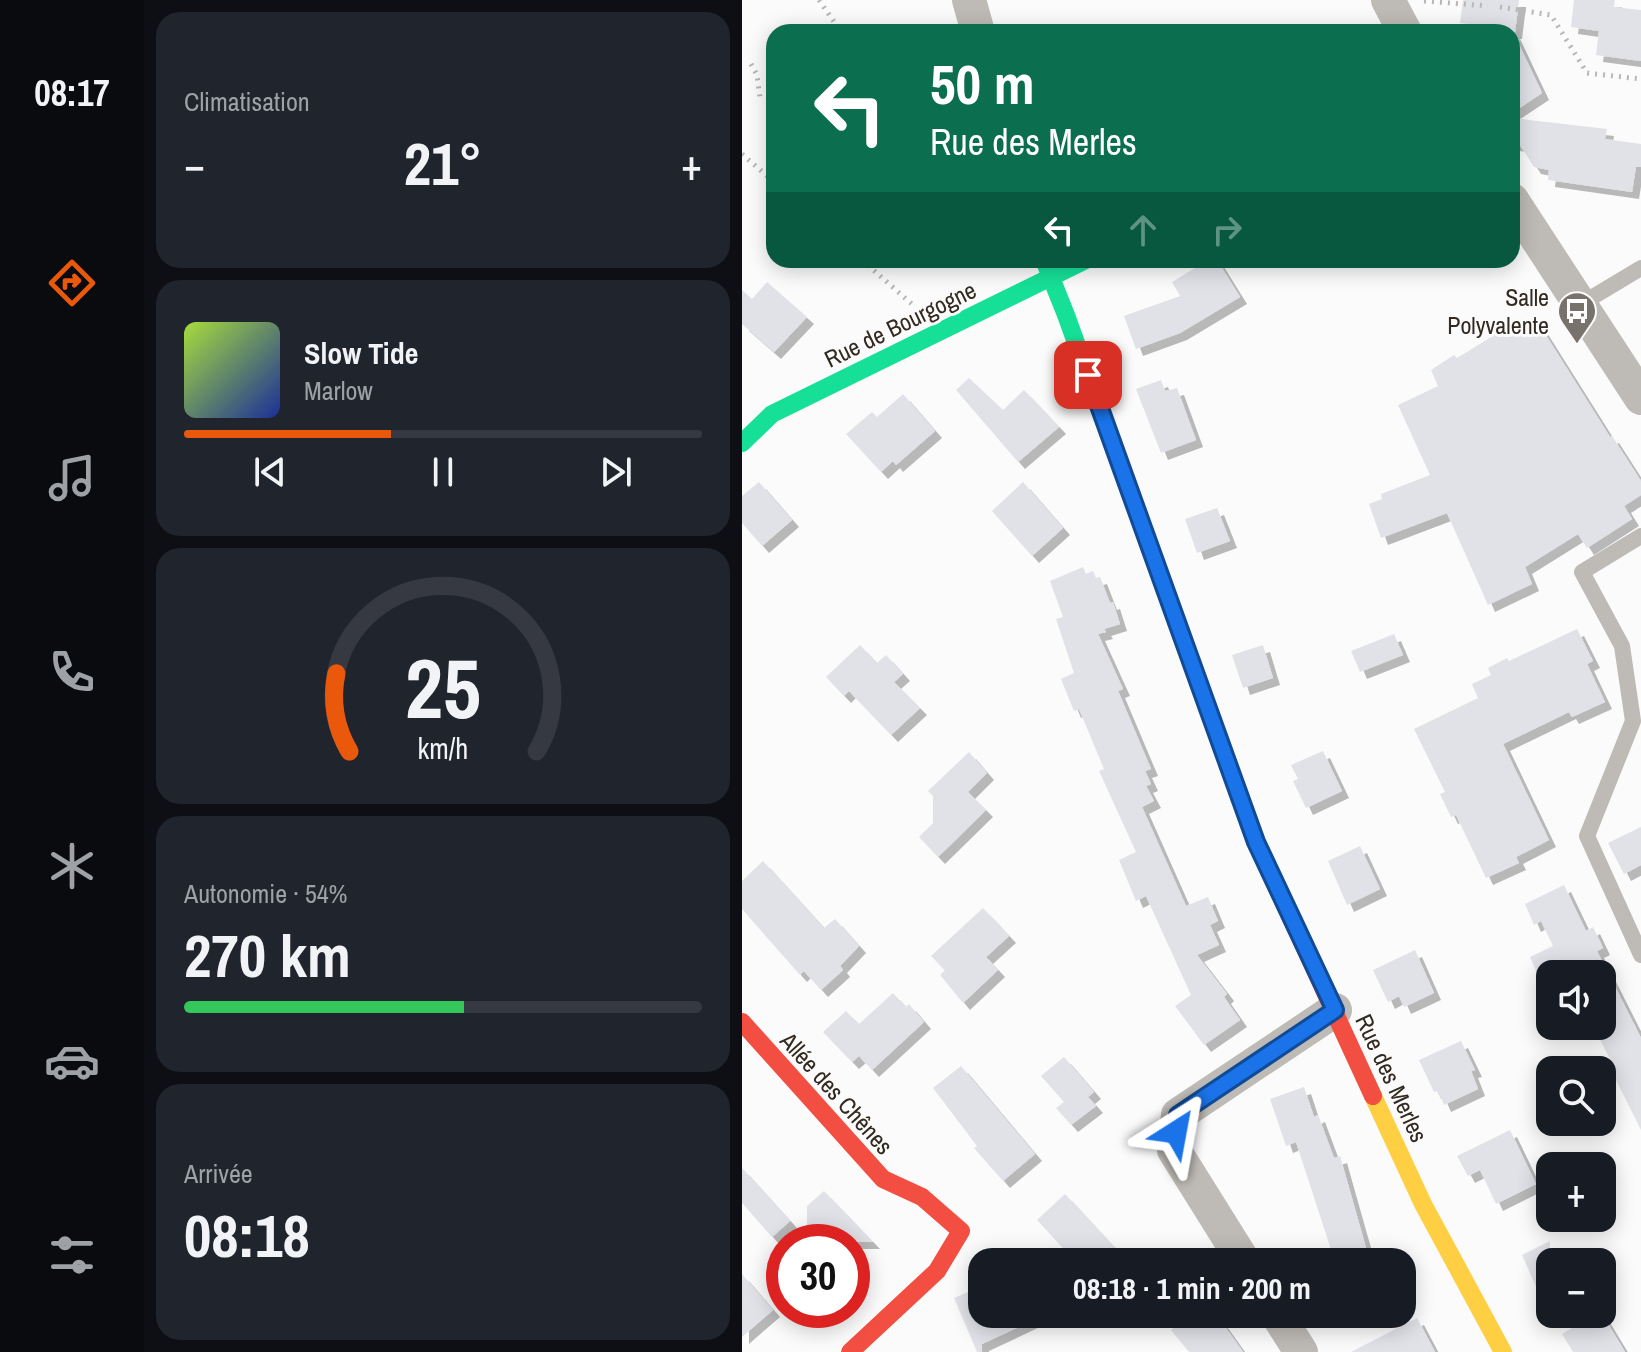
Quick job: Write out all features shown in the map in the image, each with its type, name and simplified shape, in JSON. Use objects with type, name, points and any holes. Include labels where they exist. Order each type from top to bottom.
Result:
[{"type":"street","points":[[969,0],[976,24]]},
{"type":"street","points":[[1388,0],[1401,24]]},
{"type":"street","points":[[1520,212],[1581,304],[1636,377]]},
{"type":"street","name":"Rue des Merles","points":[[1048,268],[1256,842],[1423,1204],[1503,1352]]},
{"type":"street","name":"Rue de Bourgogne","points":[[742,443],[772,414],[1071,268]]},
{"type":"street","points":[[1235,1248],[1174,1150],[1178,1115],[1335,1010]]},
{"type":"street","name":"Allée des Chênes","points":[[742,1022],[883,1179],[922,1197],[961,1231],[937,1271],[850,1352]]},
{"type":"street","points":[[1286,1328],[1301,1352]]},
{"type":"lane","points":[[1581,304],[1641,268]]},
{"type":"lane","points":[[1641,536],[1582,572],[1622,646],[1633,721],[1587,836],[1641,955]]},
{"type":"path","points":[[819,0],[836,24]]},
{"type":"path","points":[[1415,0],[1488,6]]},
{"type":"path","points":[[1500,7],[1551,15],[1587,73],[1641,79]]},
{"type":"path","points":[[751,64],[757,75],[760,98]]},
{"type":"path","points":[[742,154],[766,175]]},
{"type":"path","points":[[871,268],[918,312]]},
{"type":"building","points":[[1463,0],[1519,0],[1516,24],[1460,23]]},
{"type":"building","points":[[1574,0],[1615,0],[1614,7],[1641,10],[1641,61],[1596,55],[1599,31],[1571,27]]},
{"type":"building","points":[[1520,47],[1542,93],[1520,108]]},
{"type":"building","points":[[1520,119],[1607,129],[1605,139],[1641,144],[1641,167],[1636,167],[1632,192],[1548,180],[1549,170],[1534,167],[1520,145]]},
{"type":"building","points":[[1195,268],[1222,268],[1240,297],[1180,333],[1136,349],[1124,316],[1180,296],[1172,282]]},
{"type":"building","points":[[767,282],[807,317],[774,352],[742,324],[742,290],[752,299]]},
{"type":"building","points":[[1522,318],[1527,327],[1537,321],[1641,481],[1641,495],[1624,506],[1632,519],[1587,548],[1578,534],[1525,567],[1532,584],[1488,605],[1447,513],[1381,538],[1369,504],[1382,499],[1381,494],[1430,475],[1398,405],[1438,386],[1431,370],[1454,355],[1457,358]]},
{"type":"building","points":[[969,378],[1003,410],[1024,390],[1059,427],[1018,462],[956,390]]},
{"type":"building","points":[[1161,380],[1165,391],[1177,388],[1196,440],[1161,453],[1136,389]]},
{"type":"building","points":[[903,394],[935,431],[896,465],[893,461],[881,472],[846,434],[872,412],[877,417]]},
{"type":"building","points":[[759,482],[792,520],[762,546],[742,523],[742,496]]},
{"type":"building","points":[[1023,482],[1063,528],[1032,556],[992,511]]},
{"type":"building","points":[[1217,508],[1230,541],[1197,553],[1185,519]]},
{"type":"building","points":[[1083,567],[1086,574],[1093,571],[1096,578],[1100,577],[1120,624],[1098,634],[1123,689],[1118,691],[1151,769],[1145,771],[1151,784],[1146,786],[1154,801],[1142,807],[1186,906],[1208,897],[1218,921],[1210,925],[1219,945],[1197,955],[1227,994],[1224,997],[1240,1020],[1204,1045],[1175,1006],[1191,995],[1146,896],[1136,901],[1119,860],[1136,852],[1099,771],[1104,769],[1079,709],[1074,711],[1061,679],[1074,673],[1056,619],[1063,617],[1050,581]]},
{"type":"building","points":[[1577,629],[1593,661],[1587,664],[1605,702],[1572,717],[1569,712],[1503,744],[1549,840],[1516,857],[1519,863],[1486,878],[1456,815],[1451,817],[1440,794],[1445,792],[1414,729],[1478,698],[1472,684],[1491,675],[1488,668]]},
{"type":"building","points":[[1394,634],[1403,655],[1360,672],[1351,651]]},
{"type":"building","points":[[860,645],[877,663],[886,655],[903,674],[894,682],[920,708],[891,735],[849,691],[844,696],[826,677]]},
{"type":"building","points":[[1263,645],[1273,678],[1243,688],[1232,655]]},
{"type":"building","points":[[1323,751],[1342,791],[1306,808],[1293,781],[1298,779],[1291,765]]},
{"type":"building","points":[[969,752],[987,773],[968,792],[986,810],[938,857],[919,837],[933,823],[933,796],[928,791]]},
{"type":"building","points":[[1641,827],[1641,865],[1624,874],[1608,843]]},
{"type":"building","points":[[1360,846],[1380,889],[1347,905],[1328,861]]},
{"type":"building","points":[[763,861],[824,928],[835,919],[859,946],[840,966],[843,970],[821,990],[804,971],[800,975],[742,909],[742,881]]},
{"type":"building","points":[[1564,885],[1586,931],[1593,927],[1603,948],[1597,951],[1602,960],[1536,960],[1536,971],[1530,957],[1553,946],[1541,921],[1534,925],[1525,904]]},
{"type":"building","points":[[983,908],[1009,936],[986,957],[998,970],[963,1003],[940,975],[945,970],[931,956]]},
{"type":"building","points":[[1415,950],[1434,993],[1404,1007],[1399,996],[1388,1002],[1373,970]]},
{"type":"building","points":[[1616,989],[1641,1038],[1641,1130],[1616,1080],[1616,1056],[1608,1056],[1600,1040],[1616,1040]]},
{"type":"building","points":[[893,993],[906,1007],[909,1004],[924,1022],[872,1070],[859,1056],[852,1062],[823,1032],[846,1011],[859,1024]]},
{"type":"building","points":[[1461,1041],[1475,1070],[1471,1071],[1478,1089],[1444,1105],[1438,1091],[1434,1092],[1419,1060]]},
{"type":"building","points":[[1064,1057],[1094,1092],[1088,1097],[1096,1106],[1071,1125],[1056,1108],[1064,1102],[1041,1076]]},
{"type":"building","points":[[961,1066],[1035,1154],[1003,1181],[974,1148],[977,1146],[933,1088]]},
{"type":"building","points":[[1304,1087],[1314,1117],[1318,1115],[1334,1158],[1340,1156],[1366,1248],[1330,1248],[1296,1142],[1286,1146],[1270,1099]]},
{"type":"building","points":[[1510,1130],[1536,1184],[1496,1204],[1480,1170],[1468,1176],[1457,1156]]},
{"type":"building","points":[[742,1168],[790,1221],[787,1224],[766,1224],[766,1230],[742,1203]]},
{"type":"building","points":[[824,1191],[856,1224],[807,1224],[807,1206]]},
{"type":"building","points":[[1065,1194],[1115,1248],[1063,1248],[1037,1220]]},
{"type":"building","points":[[1550,1241],[1550,1248],[1536,1248]]},
{"type":"building","points":[[1536,1248],[1536,1286],[1522,1255]]},
{"type":"building","points":[[742,1274],[766,1302],[766,1316],[742,1337]]},
{"type":"building","points":[[968,1292],[968,1328],[1016,1328],[982,1344],[982,1352],[977,1352],[954,1298]]},
{"type":"building","points":[[1416,1319],[1435,1352],[1351,1352],[1398,1328],[1416,1328]]},
{"type":"building","points":[[1226,1328],[1243,1352],[1189,1352],[1171,1330]]},
{"type":"building","points":[[1572,1328],[1610,1328],[1625,1352],[1573,1352],[1562,1334]]},
{"type":"traffic: fast","points":[[1047,268],[1174,615]]},
{"type":"traffic: fast","points":[[742,443],[772,414],[1070,268]]},
{"type":"traffic: slow","points":[[1373,1096],[1423,1204],[1503,1352]]},
{"type":"traffic: jam","points":[[1174,615],[1256,842],[1373,1096]]},
{"type":"traffic: jam","points":[[742,1022],[883,1179],[922,1197],[961,1231],[937,1271],[850,1352]]},
{"type":"place","name":"Salle Polyvalente","points":[[1577,345]]},
{"type":"route","points":[[1088,375],[1256,842],[1335,1010],[1178,1115],[1176,1132]]}]
